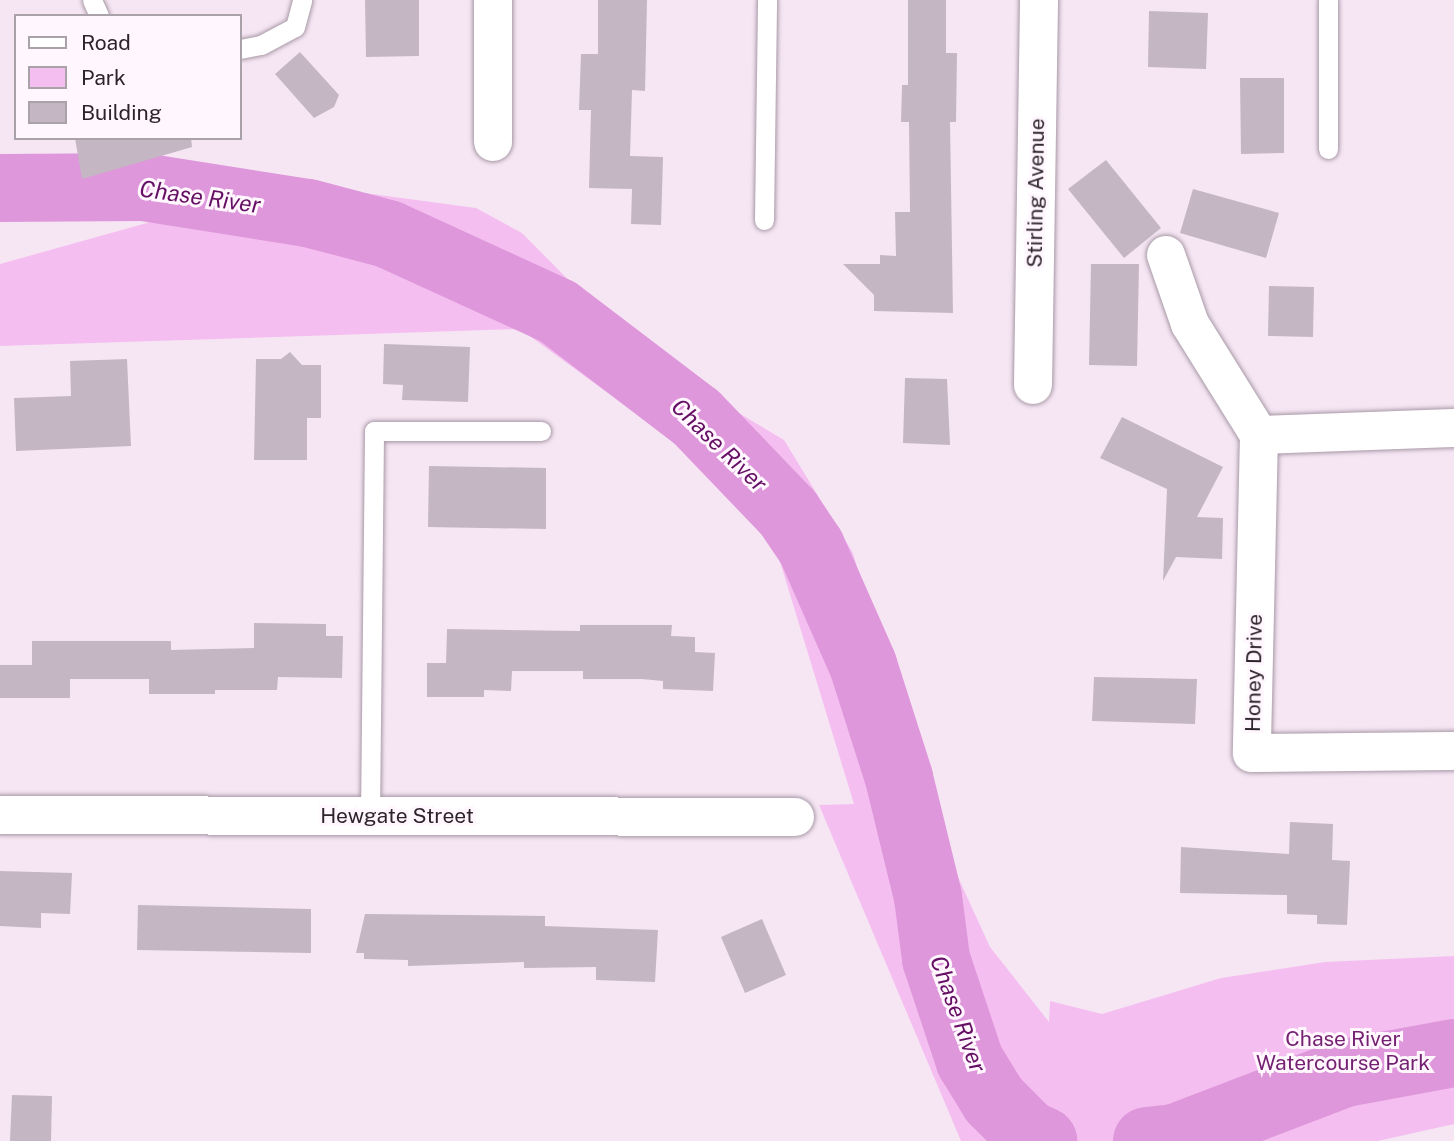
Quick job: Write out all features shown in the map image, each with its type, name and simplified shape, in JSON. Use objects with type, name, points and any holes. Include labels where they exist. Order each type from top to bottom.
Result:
[{"type":"street","points":[[493,0],[493,142]]},
{"type":"street","name":"Stirling Avenue","points":[[1033,385],[1039,0]]},
{"type":"street","points":[[1166,256],[1190,324],[1259,435],[1454,428]]},
{"type":"street","name":"Honey Drive","points":[[1259,435],[1252,753],[1454,751]]},
{"type":"street","name":"Hewgate Street","points":[[0,815],[794,817]]},
{"type":"lane","points":[[242,49],[261,46],[295,27],[302,0]]},
{"type":"lane","points":[[764,220],[766,0]]},
{"type":"lane","points":[[1328,0],[1328,149]]},
{"type":"lane","points":[[370,816],[374,431],[541,431]]},
{"type":"green space","name":"Chase River Watercourse Park","points":[[290,183],[476,208],[522,233],[646,358],[784,440],[853,553],[925,805],[990,947],[1049,1022],[1050,1001],[1102,1014],[1221,978],[1325,962],[1454,956],[1454,1124],[1378,1141],[961,1141],[819,805],[854,804],[763,506],[520,329],[0,346],[0,264]]},
{"type":"building","points":[[365,0],[419,0],[419,56],[366,57]]},
{"type":"building","points":[[598,0],[647,0],[645,91],[632,90],[630,156],[663,157],[661,225],[631,224],[632,189],[589,188],[591,110],[579,110],[581,54],[598,54]]},
{"type":"building","points":[[908,0],[946,0],[946,53],[957,53],[956,122],[950,122],[953,313],[874,311],[874,295],[843,264],[880,264],[880,255],[896,256],[895,212],[910,212],[909,122],[901,122],[902,85],[908,85]]},
{"type":"building","points":[[1149,11],[1208,13],[1206,69],[1148,67]]},
{"type":"building","points":[[300,52],[339,95],[334,107],[314,118],[275,74]]},
{"type":"building","points":[[1240,78],[1284,78],[1284,153],[1241,154]]},
{"type":"building","points":[[75,140],[191,140],[192,147],[82,179]]},
{"type":"building","points":[[1106,160],[1161,228],[1124,258],[1068,189]]},
{"type":"building","points":[[1193,189],[1279,213],[1266,258],[1180,233]]},
{"type":"building","points":[[1091,264],[1139,264],[1137,366],[1089,365]]},
{"type":"building","points":[[1269,286],[1314,287],[1313,337],[1268,336]]},
{"type":"building","points":[[384,344],[470,347],[468,402],[402,400],[403,385],[383,384]]},
{"type":"building","points":[[290,352],[302,365],[321,365],[321,418],[307,418],[307,460],[254,460],[256,359],[281,359]]},
{"type":"building","points":[[127,359],[131,446],[16,451],[14,398],[71,396],[70,361]]},
{"type":"building","points":[[905,378],[947,379],[950,445],[903,443]]},
{"type":"building","points":[[1122,417],[1223,467],[1197,517],[1223,518],[1222,559],[1176,557],[1163,581],[1167,489],[1100,458]]},
{"type":"building","points":[[429,466],[546,468],[546,529],[428,527]]},
{"type":"building","points":[[254,623],[326,624],[326,636],[343,636],[342,678],[278,677],[277,690],[215,690],[215,694],[149,694],[149,679],[70,679],[70,698],[0,698],[0,665],[32,665],[32,641],[171,641],[171,650],[254,648]]},
{"type":"building","points":[[580,625],[672,625],[671,636],[695,637],[695,652],[715,653],[713,691],[663,689],[663,681],[642,679],[583,679],[583,671],[512,671],[511,691],[484,690],[484,697],[427,697],[427,663],[446,663],[447,629],[580,631]]},
{"type":"building","points":[[1094,677],[1197,679],[1195,724],[1092,721]]},
{"type":"building","points":[[1290,822],[1333,824],[1332,860],[1350,861],[1347,925],[1317,924],[1317,915],[1287,914],[1287,895],[1180,893],[1181,847],[1289,854]]},
{"type":"building","points":[[0,871],[72,873],[70,914],[41,913],[41,928],[0,926]]},
{"type":"building","points":[[138,905],[311,909],[311,953],[137,950]]},
{"type":"building","points":[[365,914],[545,916],[545,926],[658,930],[655,982],[596,980],[596,967],[524,968],[524,962],[408,966],[408,960],[364,959],[364,953],[356,953]]},
{"type":"building","points":[[762,919],[786,975],[745,993],[721,937]]},
{"type":"building","points":[[12,1095],[52,1096],[51,1141],[10,1141]]},
{"type":"waterway","name":"Chase River","points":[[0,188],[143,187],[308,213],[388,234],[558,312],[696,417],[788,513],[811,547],[863,665],[899,778],[928,897],[936,959],[970,1061],[994,1100],[1028,1134],[1043,1141]]},
{"type":"waterway","name":"Chase River","points":[[1147,1141],[1175,1138],[1345,1073],[1454,1053]]}]
